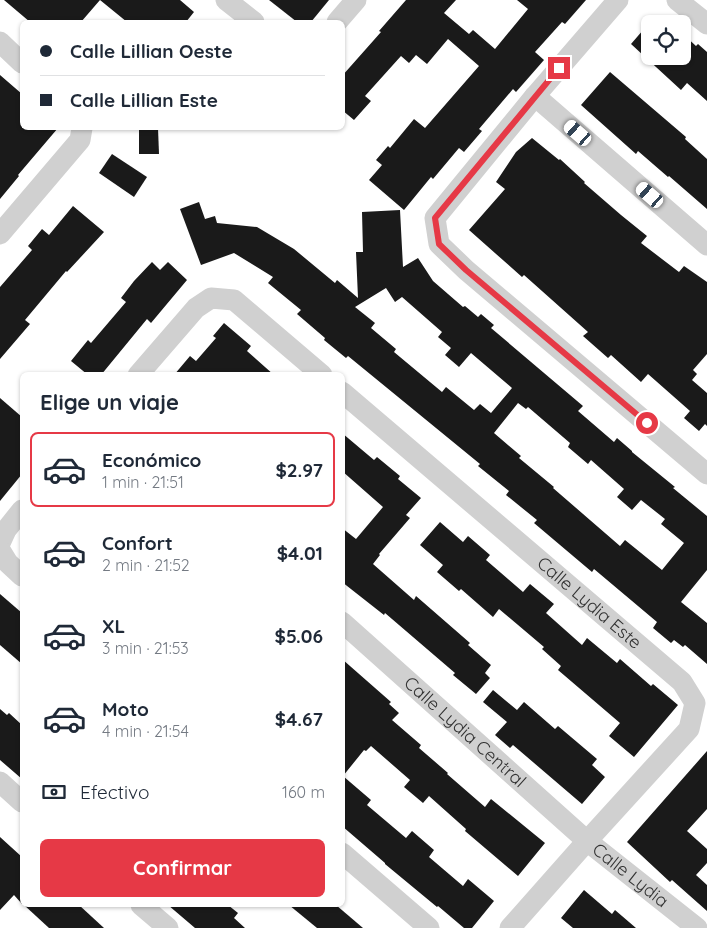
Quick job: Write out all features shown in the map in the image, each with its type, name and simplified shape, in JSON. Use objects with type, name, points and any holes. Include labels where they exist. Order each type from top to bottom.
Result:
[{"type":"street","points":[[226,0],[251,20]]},
{"type":"street","points":[[339,20],[356,0]]},
{"type":"street","points":[[618,0],[535,96],[435,218],[439,244],[466,270],[707,474]]},
{"type":"street","points":[[677,0],[707,24]]},
{"type":"street","points":[[0,42],[20,61]]},
{"type":"street","points":[[535,96],[707,245]]},
{"type":"street","points":[[0,234],[80,140],[82,130]]},
{"type":"street","points":[[141,372],[196,308],[211,298],[234,300],[318,372]]},
{"type":"street","name":"Calle Lydia Este","points":[[345,395],[682,682],[695,703],[690,729],[510,928]]},
{"type":"street","points":[[0,543],[6,530],[20,512]]},
{"type":"street","points":[[0,550],[8,563],[20,574]]},
{"type":"street","name":"Calle Lydia Central","points":[[345,625],[587,841]]},
{"type":"street","points":[[0,782],[20,800]]},
{"type":"street","name":"Calle Lydia","points":[[587,841],[697,928]]},
{"type":"street","points":[[345,856],[429,928]]},
{"type":"street","points":[[143,907],[168,928]]},
{"type":"building","points":[[4,0],[100,0],[83,20],[28,20]]},
{"type":"building","points":[[100,0],[180,0],[194,12],[188,20],[125,20]]},
{"type":"building","points":[[269,0],[329,0],[313,20],[294,20]]},
{"type":"building","points":[[406,0],[456,0],[444,13],[469,34],[473,30],[495,49],[528,9],[517,0],[586,0],[565,24],[562,22],[535,52],[544,60],[516,92],[513,89],[479,129],[482,131],[464,152],[459,148],[433,179],[431,177],[404,210],[369,180],[382,165],[376,160],[388,146],[390,148],[414,119],[425,128],[479,66],[448,39],[427,64],[416,55],[409,63],[401,56],[365,96],[371,101],[354,120],[345,112],[345,73],[381,32],[379,31]]},
{"type":"building","points":[[641,32],[641,53],[631,44]]},
{"type":"building","points":[[691,41],[696,46],[698,44],[707,52],[707,101],[687,83],[681,90],[654,65],[691,65]]},
{"type":"building","points":[[610,72],[686,137],[685,139],[707,159],[707,209],[638,151],[636,154],[581,105]]},
{"type":"building","points":[[0,75],[20,92],[20,130],[56,130],[0,199]]},
{"type":"building","points":[[139,130],[158,130],[159,154],[139,154]]},
{"type":"building","points":[[532,138],[560,159],[584,183],[647,236],[641,243],[679,272],[684,266],[707,282],[707,354],[693,370],[697,374],[692,380],[707,393],[707,426],[705,424],[699,431],[684,418],[690,411],[648,374],[641,382],[611,355],[608,358],[583,336],[588,332],[524,275],[522,277],[469,230],[505,189],[496,182],[516,152]]},
{"type":"building","points":[[112,154],[147,177],[134,197],[99,173]]},
{"type":"building","points":[[199,202],[205,219],[215,216],[217,223],[257,227],[294,249],[335,283],[337,280],[358,298],[356,252],[363,252],[362,212],[400,210],[403,267],[418,258],[433,281],[463,307],[465,306],[478,317],[481,314],[494,325],[491,328],[583,406],[578,411],[614,442],[617,438],[707,516],[707,570],[681,602],[707,623],[707,664],[685,645],[683,647],[674,640],[671,643],[653,628],[657,622],[594,569],[592,572],[534,523],[537,520],[506,495],[509,491],[478,466],[480,464],[348,356],[346,358],[324,340],[325,338],[297,314],[301,310],[268,283],[273,277],[234,253],[201,265],[180,209]],"holes":[[[386,288],[395,302],[402,297],[442,332],[438,337],[451,348],[445,355],[459,367],[471,353],[512,388],[491,413],[480,404],[474,410],[446,387],[442,392],[394,352],[396,349],[371,328],[375,323],[355,307]],[[518,403],[526,409],[528,407],[570,443],[568,447],[588,464],[591,460],[624,489],[617,497],[632,510],[641,500],[665,519],[661,524],[684,543],[662,570],[625,540],[620,546],[519,458],[521,456],[494,433]]]},
{"type":"building","points":[[73,206],[104,232],[66,271],[25,320],[30,324],[0,359],[0,287],[32,250],[28,246],[42,229],[49,235]]},
{"type":"building","points":[[152,262],[160,270],[168,262],[187,280],[151,323],[147,319],[103,372],[84,372],[71,361],[88,340],[91,343],[126,302],[121,298]]},
{"type":"building","points":[[224,323],[251,346],[247,351],[271,372],[177,372],[190,356],[196,361],[216,338],[213,336]]},
{"type":"building","points":[[0,398],[20,415],[20,476],[0,501]]},
{"type":"building","points":[[345,436],[374,460],[377,457],[400,476],[398,479],[421,498],[406,515],[410,518],[379,554],[373,564],[414,600],[416,596],[470,643],[468,645],[491,665],[485,673],[490,678],[476,694],[453,675],[455,673],[385,613],[384,615],[345,584],[345,530],[356,539],[383,507],[345,474]]},
{"type":"building","points":[[440,522],[463,542],[468,536],[490,555],[486,560],[523,592],[530,584],[554,604],[546,613],[582,645],[587,638],[617,663],[620,659],[651,686],[653,684],[678,705],[634,757],[609,736],[620,723],[558,670],[561,666],[542,649],[544,647],[499,609],[493,617],[461,589],[459,591],[437,572],[443,565],[420,545]]},
{"type":"building","points":[[0,594],[20,611],[20,662],[0,645]]},
{"type":"building","points":[[345,662],[391,702],[389,704],[399,713],[392,720],[421,745],[419,748],[447,774],[485,807],[491,799],[545,843],[518,876],[465,831],[466,829],[429,796],[423,803],[404,787],[410,780],[371,746],[366,751],[364,750],[345,774]]},
{"type":"building","points":[[493,690],[517,710],[524,702],[555,729],[558,726],[597,759],[592,765],[605,777],[582,804],[513,745],[510,748],[495,735],[507,722],[483,702]]},
{"type":"building","points":[[0,709],[7,715],[9,713],[20,723],[20,777],[0,760]]},
{"type":"building","points":[[707,751],[707,809],[687,831],[707,849],[707,863],[696,875],[707,885],[707,911],[672,880],[670,882],[627,842]]},
{"type":"building","points":[[345,778],[371,800],[367,805],[406,838],[412,831],[434,850],[429,857],[463,886],[468,879],[494,901],[472,928],[464,928],[345,829]]},
{"type":"building","points":[[0,837],[20,855],[20,902],[14,895],[0,910]]},
{"type":"building","points":[[584,890],[612,914],[615,910],[636,928],[573,928],[561,918]]},
{"type":"building","points":[[26,907],[81,907],[104,928],[49,928]]},
{"type":"building","points":[[170,907],[230,907],[238,913],[234,918],[245,928],[195,928]]},
{"type":"building","points":[[291,907],[338,907],[363,928],[317,928]]},
{"type":"route","points":[[559,68],[435,218],[439,244],[466,270],[647,423]]}]
